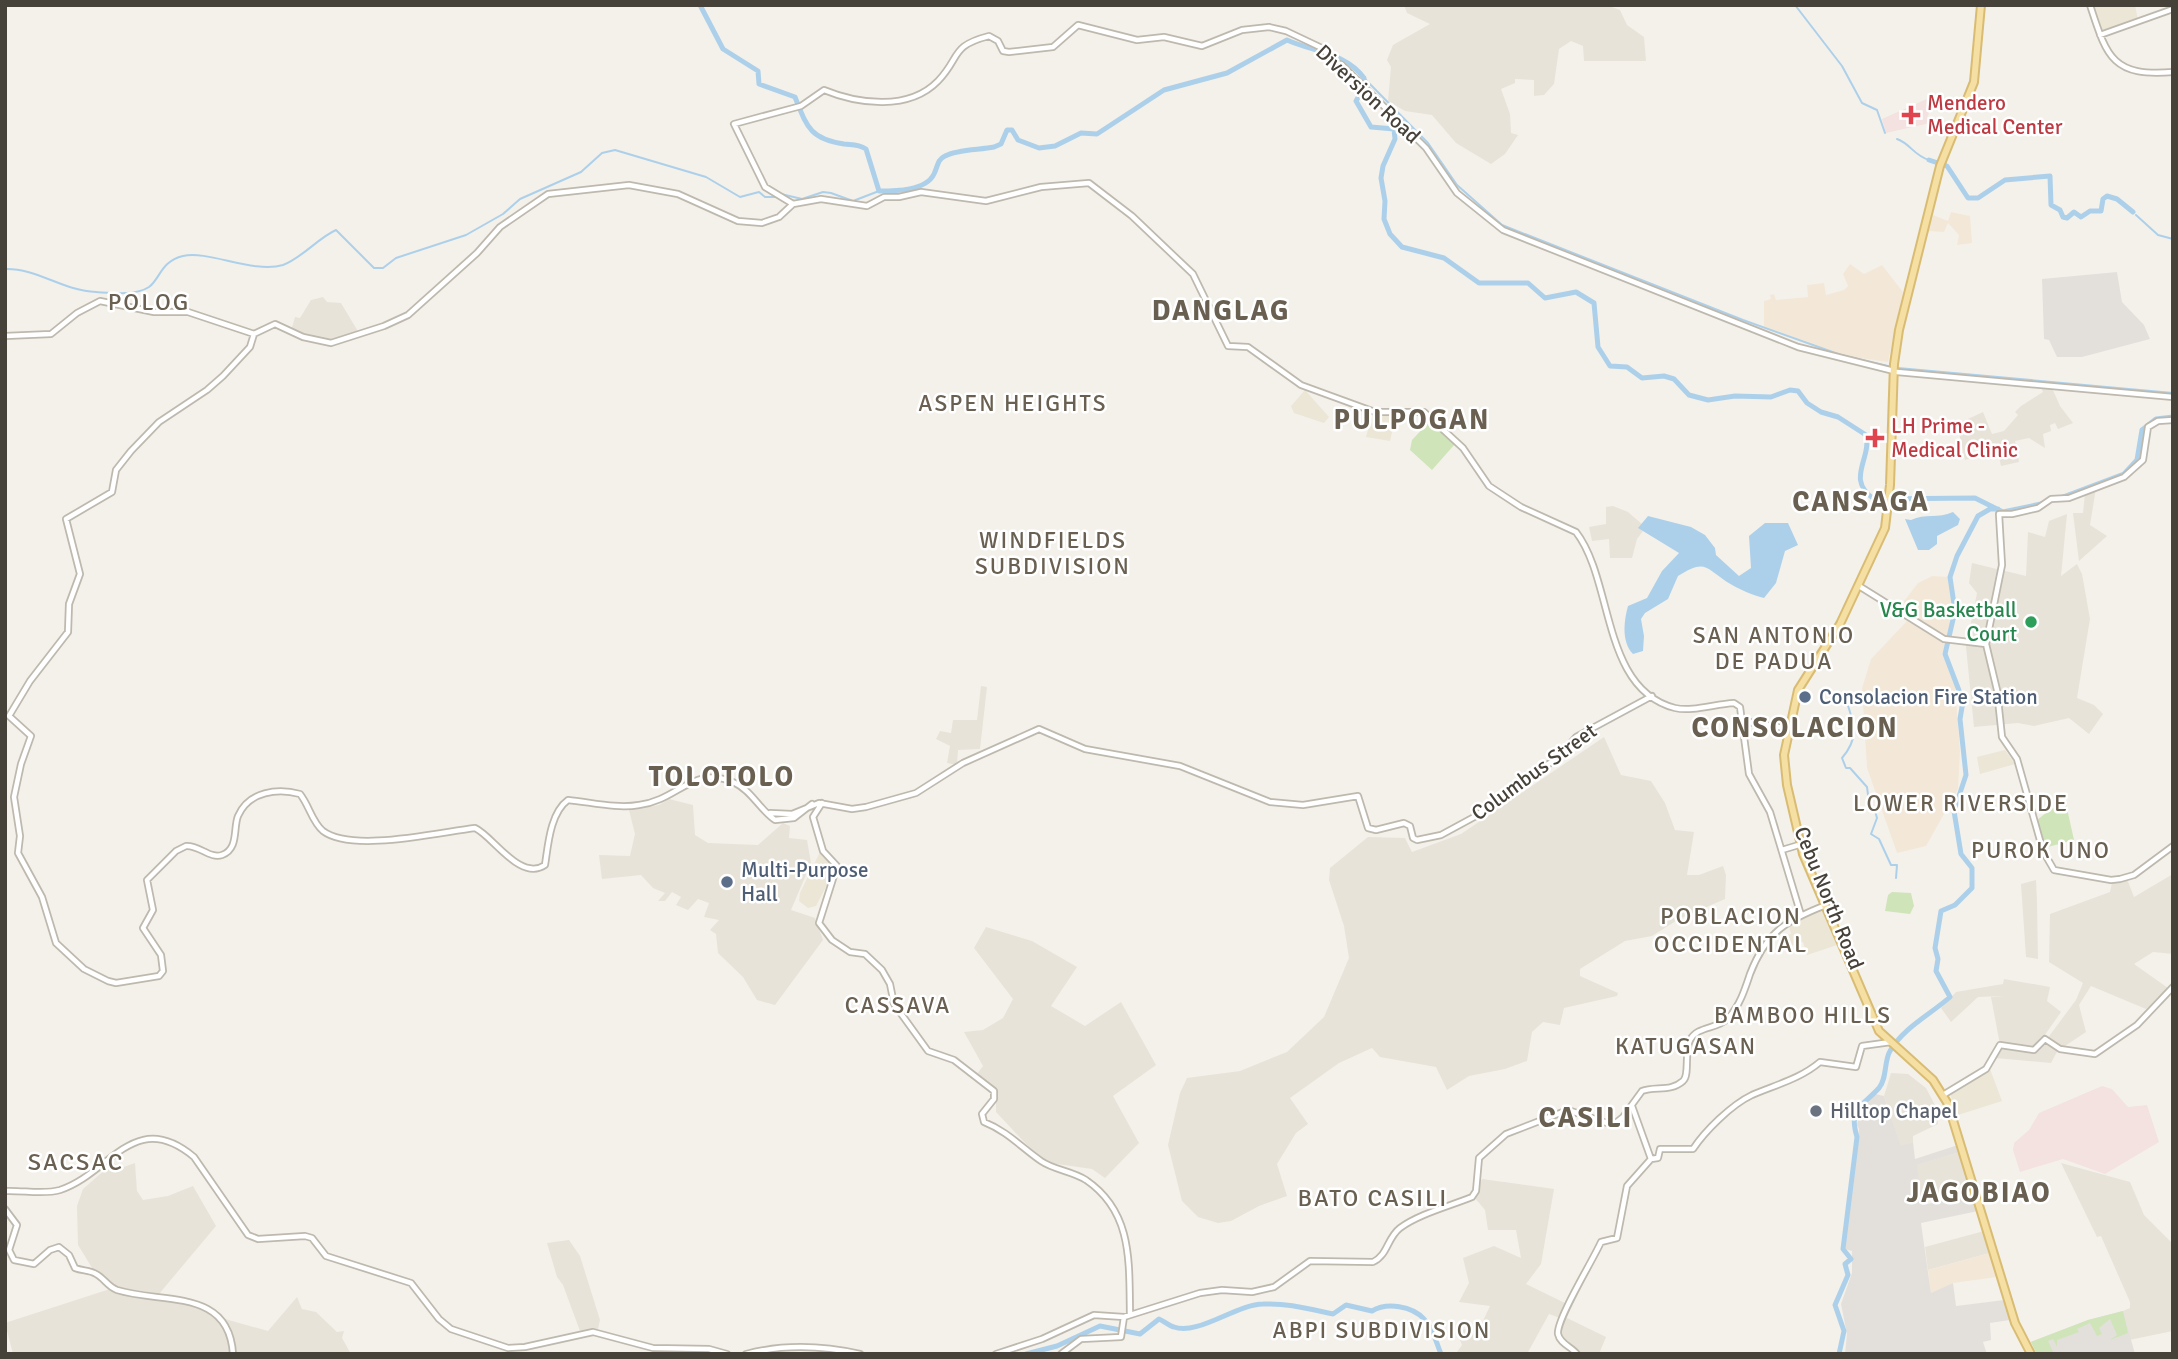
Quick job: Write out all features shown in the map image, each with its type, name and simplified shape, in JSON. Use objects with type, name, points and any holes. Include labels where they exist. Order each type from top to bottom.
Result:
[{"type":"main road","name":"Cebu North Road","points":[[1882,1033],[1802,844],[1788,784],[1789,729],[1802,689],[1842,626],[1884,541],[1891,499],[1895,368],[1909,295],[1942,164],[1975,87],[1983,5]]},
{"type":"main road","name":"Cebu North Road","points":[[1802,844],[1882,1033]]},
{"type":"main road","points":[[1882,1033],[1933,1080],[1943,1095],[2015,1323],[2031,1354]]},
{"type":"street","points":[[2090,5],[2108,55],[2128,71],[2173,72]]},
{"type":"street","points":[[2099,35],[2173,9]]},
{"type":"street","name":"Diversion Road","points":[[793,204],[758,178],[734,124],[801,106],[824,90],[855,101],[891,101],[924,91],[937,82],[960,48],[974,40],[994,37],[1003,51],[1009,52],[1053,47],[1078,25],[1137,40],[1164,37],[1202,47],[1242,30],[1269,27],[1286,31],[1342,65],[1410,130],[1457,193],[1503,230],[1580,263],[1635,280],[1756,331],[1837,359],[1895,368],[2173,397]]},
{"type":"street","points":[[5,336],[51,334],[77,313],[100,301],[167,314],[188,312],[254,334],[278,326],[303,337],[331,343],[373,331],[408,314],[477,253],[500,227],[548,194],[629,185],[678,194],[744,223],[771,221],[793,204],[827,198],[867,206],[884,197],[921,192],[986,201],[1037,188],[1089,183],[1121,206],[1197,279],[1228,346],[1244,345],[1281,372],[1320,393],[1375,412],[1424,412],[1463,448],[1489,486],[1521,507],[1576,532],[1604,592],[1613,642],[1627,668],[1652,696],[1677,708],[1737,704],[1744,719],[1749,774],[1770,812],[1801,915]]},
{"type":"street","name":"Columbus Street","points":[[254,334],[250,347],[223,376],[159,422],[131,451],[116,470],[112,492],[66,519],[80,574],[69,604],[68,632],[30,681],[9,716],[31,736],[21,764],[14,797],[20,836],[18,853],[42,898],[56,943],[84,969],[116,983],[159,976],[163,971],[161,955],[143,928],[153,910],[147,880],[166,860],[186,846],[221,856],[228,851],[236,837],[238,816],[246,804],[269,791],[300,794],[323,831],[340,838],[387,842],[475,828],[505,854],[527,867],[537,869],[545,865],[547,838],[561,807],[568,800],[639,806],[708,776],[737,784],[775,820],[788,819],[807,810],[812,804],[822,803],[852,809],[916,793],[963,763],[1039,729],[1085,749],[1180,766],[1270,802],[1303,804],[1358,796],[1368,828],[1376,831],[1400,822],[1406,823],[1412,829],[1413,838],[1416,840],[1441,835],[1476,816],[1521,780],[1557,759],[1576,737],[1652,696]]},
{"type":"street","points":[[2173,419],[2158,421],[2148,427],[2143,460],[2124,477],[2070,498],[2051,499],[2038,508],[2012,514],[1999,513],[2000,576],[1986,644],[1997,690],[2002,737],[2017,758],[2043,851],[2056,872],[2111,880],[2134,875],[2173,846]]},
{"type":"street","points":[[1860,588],[1938,638],[1986,644]]},
{"type":"street","points":[[1744,719],[1789,729]]},
{"type":"street","points":[[822,803],[813,817],[823,851],[837,866],[819,923],[832,940],[850,952],[865,954],[882,970],[890,984],[894,1004],[928,1051],[954,1060],[994,1091],[994,1099],[982,1114],[985,1122],[1006,1133],[1043,1163],[1083,1178],[1112,1202],[1127,1244],[1130,1315]]},
{"type":"street","points":[[1782,850],[1802,844]]},
{"type":"street","points":[[996,1354],[1042,1339],[1094,1315],[1124,1317],[1200,1293],[1222,1290],[1252,1292],[1274,1287],[1295,1269],[1310,1261],[1373,1262],[1381,1257],[1392,1235],[1403,1226],[1472,1197],[1476,1191],[1479,1158],[1506,1134],[1568,1110],[1612,1125],[1646,1090],[1670,1088],[1682,1082],[1687,1073],[1686,1053],[1691,1038],[1699,1030],[1715,1027],[1731,1016],[1772,935],[1783,923],[1826,905]]},
{"type":"street","points":[[1943,1095],[1986,1069],[2000,1045],[2034,1050],[2045,1039],[2060,1049],[2093,1055],[2137,1025],[2173,987]]},
{"type":"street","points":[[1577,1354],[1559,1338],[1563,1314],[1601,1242],[1617,1238],[1627,1186],[1651,1159],[1658,1158],[1664,1146],[1693,1149],[1733,1106],[1750,1096],[1806,1074],[1820,1062],[1858,1066],[1861,1047],[1893,1044]]},
{"type":"street","points":[[1632,1106],[1651,1159]]},
{"type":"street","points":[[5,1191],[60,1190],[132,1143],[157,1140],[184,1149],[194,1157],[248,1235],[258,1239],[305,1236],[312,1238],[326,1256],[411,1283],[439,1319],[459,1333],[485,1338],[516,1349],[593,1332],[653,1348],[709,1349],[727,1354]]},
{"type":"street","points":[[5,1209],[17,1225],[9,1250],[14,1259],[34,1264],[50,1250],[59,1247],[66,1252],[75,1268],[96,1273],[117,1290],[161,1296],[212,1310],[222,1318],[233,1354]]},
{"type":"street","points":[[1062,1354],[1081,1339],[1121,1337],[1124,1317]]},
{"type":"street","points":[[746,1354],[769,1347],[807,1346],[860,1354]]},
{"type":"shaded area","points":[[1404,5],[1607,5],[1620,10],[1627,25],[1644,37],[1646,61],[1584,61],[1583,46],[1571,41],[1559,49],[1554,84],[1544,95],[1534,96],[1534,80],[1515,79],[1515,83],[1501,89],[1510,114],[1511,133],[1518,135],[1505,154],[1491,164],[1456,143],[1432,115],[1405,111],[1388,101],[1391,67],[1387,60],[1393,45],[1430,24],[1407,13]]},
{"type":"shaded area","points":[[2091,5],[2135,5],[2138,20],[2100,34]]},
{"type":"shaded area","name":"Mendero Medical Center","points":[[1929,98],[1933,101],[1927,118],[1930,123],[1886,133],[1882,119]]},
{"type":"shaded area","points":[[1951,212],[1970,216],[1972,243],[1957,245],[1959,235],[1948,223],[1944,232],[1928,231],[1933,215],[1948,221]]},
{"type":"shaded area","points":[[1850,264],[1864,274],[1882,265],[1903,292],[1888,362],[1838,355],[1764,328],[1764,301],[1771,299],[1770,295],[1774,294],[1776,300],[1808,297],[1807,285],[1824,283],[1826,295],[1844,290],[1848,286],[1843,274]]},
{"type":"shaded area","points":[[2117,272],[2122,302],[2144,325],[2150,339],[2082,357],[2057,357],[2049,340],[2044,339],[2042,279]]},
{"type":"shaded area","points":[[323,297],[327,302],[341,303],[359,333],[333,341],[291,331],[295,317],[300,318],[311,300]]},
{"type":"shaded area","points":[[2041,387],[2052,388],[2060,406],[2073,423],[2058,429],[2055,423],[2050,425],[2051,431],[2043,434],[2045,448],[2029,438],[2015,441],[2019,462],[2001,466],[1996,443],[1968,448],[1971,458],[1965,460],[1957,424],[1983,412],[1992,434],[2004,431],[2018,415],[2015,412],[2021,406],[2043,392]]},
{"type":"shaded area","points":[[1305,390],[1329,417],[1324,423],[1294,413],[1291,406]]},
{"type":"shaded area","points":[[1396,415],[1390,441],[1366,437],[1372,416]]},
{"type":"shaded area","points":[[2096,488],[2090,525],[2107,536],[2079,561],[2073,513],[2083,513],[2085,493]]},
{"type":"shaded area","points":[[1613,506],[1628,512],[1643,525],[1639,528],[1643,531],[1637,539],[1632,558],[1610,558],[1609,539],[1592,541],[1589,527],[1606,524],[1606,507]]},
{"type":"shaded area","points":[[2067,514],[2061,576],[2077,564],[2082,574],[2090,619],[2077,698],[2094,705],[2103,714],[2089,734],[2069,718],[2034,726],[2018,723],[1974,727],[1966,647],[1977,593],[1969,583],[1972,563],[2026,576],[2028,532],[2045,537],[2049,521]]},
{"type":"shaded area","points":[[1932,576],[1949,577],[1952,591],[1950,638],[1898,609],[1918,583]]},
{"type":"shaded area","points":[[1907,621],[1946,642],[1942,654],[1955,686],[1960,751],[1958,789],[1926,846],[1897,853],[1867,768],[1862,688],[1871,659]]},
{"type":"shaded area","points":[[981,686],[987,687],[980,749],[958,750],[957,765],[947,763],[950,746],[936,739],[940,731],[951,733],[953,720],[977,720]]},
{"type":"shaded area","points":[[1604,737],[1621,775],[1651,781],[1665,803],[1675,830],[1694,832],[1687,875],[1699,875],[1723,866],[1726,875],[1725,899],[1679,919],[1652,936],[1625,941],[1580,969],[1580,976],[1618,993],[1617,996],[1564,1008],[1560,1025],[1543,1022],[1532,1032],[1527,1061],[1505,1069],[1469,1076],[1447,1090],[1436,1067],[1380,1057],[1372,1048],[1339,1063],[1290,1098],[1308,1124],[1296,1133],[1277,1164],[1287,1196],[1259,1206],[1231,1221],[1218,1223],[1198,1217],[1182,1201],[1168,1145],[1180,1093],[1187,1078],[1240,1071],[1287,1052],[1324,1017],[1349,958],[1344,926],[1329,880],[1330,868],[1368,837],[1405,838],[1412,852],[1461,834]]},
{"type":"shaded area","points":[[2005,750],[2015,764],[1980,774],[1977,757]]},
{"type":"shaded area","points":[[669,799],[693,805],[695,835],[708,843],[758,845],[783,823],[790,826],[789,838],[807,840],[811,863],[791,910],[815,918],[823,940],[775,1005],[757,1000],[743,977],[718,953],[716,934],[710,930],[719,920],[704,917],[709,903],[698,899],[688,910],[676,905],[681,897],[672,892],[665,901],[658,901],[665,893],[653,888],[641,875],[602,879],[599,855],[630,856],[635,834],[629,810],[659,805]]},
{"type":"shaded area","points":[[820,852],[836,867],[816,906],[808,908],[799,901],[800,893]]},
{"type":"shaded area","points":[[2173,874],[2173,954],[2153,952],[2134,964],[2168,988],[2163,996],[2146,1009],[2091,986],[2079,1005],[2086,1032],[2062,1048],[2047,1039],[2076,1000],[2083,983],[2049,962],[2050,914],[2110,892],[2112,883],[2127,879],[2134,897]]},
{"type":"shaded area","points":[[2036,880],[2038,959],[2026,957],[2021,884]]},
{"type":"shaded area","points":[[1824,907],[1840,944],[1807,955],[1803,942],[1787,947],[1785,936],[1791,934],[1788,922]]},
{"type":"shaded area","points":[[986,927],[1032,941],[1077,967],[1051,1006],[1085,1026],[1121,1002],[1156,1065],[1113,1096],[1139,1143],[1105,1178],[1092,1169],[1043,1162],[996,1112],[996,1090],[977,1074],[983,1066],[964,1032],[983,1030],[1003,1018],[1013,999],[974,948]]},
{"type":"shaded area","points":[[2004,979],[2050,987],[2047,1001],[2061,1012],[2035,1049],[2000,1045],[1991,997],[2004,996],[1978,997],[1951,1022],[1941,1008],[1956,992],[2003,984]]},
{"type":"shaded area","points":[[2044,1041],[2058,1050],[2051,1063],[1995,1058],[2000,1049],[2032,1053]]},
{"type":"shaded area","points":[[1990,1069],[2002,1101],[1958,1115],[1950,1094]]},
{"type":"shaded area","points":[[1891,1073],[1908,1074],[1926,1088],[1937,1109],[1938,1124],[1913,1136],[1913,1142],[1901,1147],[1884,1096]]},
{"type":"shaded area","points":[[2102,1086],[2112,1089],[2128,1107],[2147,1105],[2159,1142],[2105,1174],[2063,1159],[2020,1172],[2013,1150],[2014,1143],[2029,1130],[2039,1113]]},
{"type":"shaded area","points":[[1875,1094],[1884,1096],[1901,1146],[1913,1142],[1915,1159],[1958,1145],[1960,1152],[1917,1165],[1922,1205],[1973,1195],[1978,1211],[1921,1223],[1931,1293],[1953,1283],[1956,1306],[2004,1300],[2010,1320],[1990,1323],[1991,1340],[1983,1342],[1987,1354],[1845,1354],[1847,1334],[1841,1304],[1852,1273],[1852,1251],[1845,1249],[1859,1129],[1857,1125],[1860,1107]]},
{"type":"shaded area","points":[[1960,1152],[1970,1182],[1956,1186],[1953,1191],[1921,1198],[1916,1165]]},
{"type":"shaded area","points":[[114,1162],[118,1169],[135,1163],[137,1191],[143,1200],[168,1196],[193,1186],[216,1226],[159,1294],[111,1286],[94,1271],[78,1245],[77,1206],[83,1189]]},
{"type":"shaded area","points":[[2061,1163],[2130,1182],[2144,1215],[2173,1244],[2173,1331],[2129,1340],[2123,1311],[2130,1308],[2130,1302],[2101,1236],[2097,1237]]},
{"type":"shaded area","points":[[1482,1179],[1554,1189],[1541,1264],[1526,1284],[1567,1304],[1560,1318],[1549,1314],[1527,1354],[1444,1354],[1457,1352],[1462,1345],[1457,1332],[1482,1323],[1490,1306],[1459,1302],[1469,1283],[1463,1258],[1494,1246],[1521,1258],[1516,1230],[1488,1230],[1485,1210],[1474,1197]]},
{"type":"shaded area","points":[[1984,1231],[1990,1253],[1928,1270],[1925,1247]]},
{"type":"shaded area","points":[[569,1240],[580,1256],[600,1320],[598,1329],[580,1331],[563,1285],[557,1277],[547,1243]]},
{"type":"shaded area","points":[[1990,1253],[1997,1277],[1953,1283],[1931,1294],[1928,1270]]},
{"type":"shaded area","points":[[110,1289],[202,1307],[202,1303],[225,1319],[268,1331],[297,1297],[302,1309],[316,1312],[337,1332],[344,1331],[342,1338],[351,1354],[13,1354],[5,1323]]},
{"type":"shaded area","points":[[2123,1311],[2135,1354],[2037,1354],[2031,1342],[2088,1320]]},
{"type":"shaded area","points":[[1565,1317],[1606,1337],[1599,1354],[1583,1354],[1562,1341],[1559,1332]]},
{"type":"green space","points":[[1430,421],[1455,444],[1432,470],[1410,450],[1412,440]]},
{"type":"green space","points":[[2066,804],[2074,840],[2044,848],[2037,820],[2051,809]]},
{"type":"green space","points":[[1892,892],[1911,893],[1914,906],[1910,914],[1885,911],[1888,895]]},
{"type":"green space","points":[[2123,1311],[2128,1333],[2110,1340],[2117,1335],[2110,1319],[2099,1328],[2102,1334],[2097,1336],[2090,1323],[2077,1329],[2079,1332],[2057,1340],[2057,1347],[2053,1339],[2048,1341],[2054,1354],[2037,1354],[2031,1342],[2088,1320]]},
{"type":"water","points":[[1953,512],[1960,519],[1958,525],[1937,536],[1937,544],[1929,550],[1918,550],[1905,519]]},
{"type":"water","points":[[1648,516],[1691,527],[1705,535],[1715,548],[1716,555],[1739,576],[1751,568],[1749,536],[1765,523],[1788,523],[1798,545],[1785,551],[1776,583],[1764,598],[1736,587],[1704,567],[1694,568],[1678,576],[1668,599],[1645,613],[1641,619],[1643,651],[1633,654],[1625,637],[1628,606],[1647,598],[1662,571],[1679,553],[1638,528]]},
{"type":"waterway","points":[[700,5],[723,49],[758,71],[759,84],[795,97],[811,130],[824,139],[866,149],[879,191],[909,189],[924,184],[930,180],[942,158],[956,152],[1001,144],[1007,130],[1012,130],[1018,140],[1039,148],[1055,146],[1081,133],[1097,134],[1164,90],[1227,73],[1287,40],[1348,63],[1364,78],[1364,87]]},
{"type":"waterway","points":[[1795,5],[1842,66],[1862,103],[1877,110],[1885,133]]},
{"type":"waterway","points":[[1364,78],[1428,143],[1457,185],[1502,225],[1743,320],[1841,355],[1892,367]]},
{"type":"waterway","points":[[1363,89],[1356,101],[1371,127],[1394,129],[1395,139],[1383,166],[1381,178],[1385,201],[1384,219],[1390,234],[1402,247],[1444,258],[1479,283],[1528,283],[1545,298],[1576,292],[1594,303],[1598,347],[1610,366],[1627,367],[1642,378],[1664,376],[1674,379],[1689,395],[1708,400],[1735,396],[1771,397],[1790,390],[1798,391],[1807,403],[1821,412],[1838,417],[1866,435],[1866,452],[1860,476],[1861,484],[1874,499],[1975,498],[2003,512],[2041,504]]},
{"type":"waterway","points":[[1897,139],[1929,160]]},
{"type":"waterway","points":[[5,269],[28,272],[84,291],[130,293],[153,284],[165,266],[176,258],[193,255],[259,267],[283,265],[336,230],[374,268],[383,268],[396,258],[466,235],[503,214],[520,199],[581,172],[602,153],[615,150],[706,177],[740,197],[759,192],[765,197],[776,197]]},
{"type":"waterway","points":[[1929,160],[1947,166],[1968,198],[1978,198],[2005,180],[2050,176],[2051,205],[2060,210],[2063,217],[2067,218],[2074,212],[2081,217],[2090,211],[2101,211],[2103,199],[2107,196],[2117,199],[2133,212]]},
{"type":"waterway","points":[[781,194],[802,199],[823,192],[853,201],[879,191]]},
{"type":"waterway","points":[[2136,215],[2158,235],[2173,239]]},
{"type":"waterway","points":[[1898,368],[2173,393]]},
{"type":"waterway","points":[[2063,497],[2124,474],[2137,460],[2142,430],[2156,419],[2173,417]]},
{"type":"waterway","points":[[1839,1354],[1844,1331],[1835,1305],[1848,1275],[1845,1264],[1851,1259],[1843,1249],[1857,1137],[1854,1119],[1858,1108],[1882,1084],[1888,1055],[1896,1043],[1910,1028],[1950,997],[1936,971],[1938,959],[1935,948],[1941,911],[1955,905],[1972,888],[1972,868],[1961,854],[1954,811],[1966,775],[1960,719],[1963,701],[1945,654],[1955,611],[1950,577],[1957,556],[1978,516],[1990,509],[1998,509]]},
{"type":"waterway","points":[[1844,693],[1854,734],[1842,758],[1846,768],[1850,768],[1867,787],[1870,810],[1875,811],[1877,818],[1871,834],[1879,839],[1891,865],[1897,865],[1896,878]]},
{"type":"waterway","points":[[1026,1354],[1057,1346],[1100,1326],[1140,1334],[1159,1319],[1183,1329],[1263,1304],[1333,1314],[1346,1305],[1372,1311],[1392,1306],[1406,1308],[1427,1323],[1441,1354]]},
{"type":"place","name":"Mendero Medical Center","points":[[1911,115]]},
{"type":"place","name":"LH Prime - Medical Clinic","points":[[1875,438]]},
{"type":"place","name":"V&G Basketball Court","points":[[2031,622]]},
{"type":"place","name":"Consolacion Fire Station","points":[[1805,697]]},
{"type":"place","name":"Multi-Purpose Hall","points":[[727,882]]},
{"type":"place","name":"Hilltop Chapel","points":[[1816,1111]]},
{"type":"district","name":"POLOG","points":[[149,302]]},
{"type":"district","name":"DANGLAG","points":[[1221,311]]},
{"type":"district","name":"ASPEN HEIGHTS","points":[[1013,403]]},
{"type":"district","name":"PULPOGAN","points":[[1412,420]]},
{"type":"district","name":"CANSAGA","points":[[1861,502]]},
{"type":"district","name":"WINDFIELDS SUBDIVISION","points":[[1053,553]]},
{"type":"district","name":"SAN ANTONIO DE PADUA","points":[[1774,648]]},
{"type":"district","name":"CONSOLACION","points":[[1795,728]]},
{"type":"district","name":"TOLOTOLO","points":[[722,777]]},
{"type":"district","name":"LOWER RIVERSIDE","points":[[1961,803]]},
{"type":"district","name":"PUROK UNO","points":[[2041,850]]},
{"type":"district","name":"POBLACION OCCIDENTAL","points":[[1731,930]]},
{"type":"district","name":"CASSAVA","points":[[898,1005]]},
{"type":"district","name":"BAMBOO HILLS","points":[[1803,1015]]},
{"type":"district","name":"KATUGASAN","points":[[1686,1046]]},
{"type":"district","name":"CASILI","points":[[1586,1118]]},
{"type":"district","name":"SACSAC","points":[[76,1162]]},
{"type":"district","name":"JAGOBIAO","points":[[1979,1193]]},
{"type":"district","name":"BATO CASILI","points":[[1373,1198]]},
{"type":"district","name":"ABPI SUBDIVISION","points":[[1382,1330]]}]
